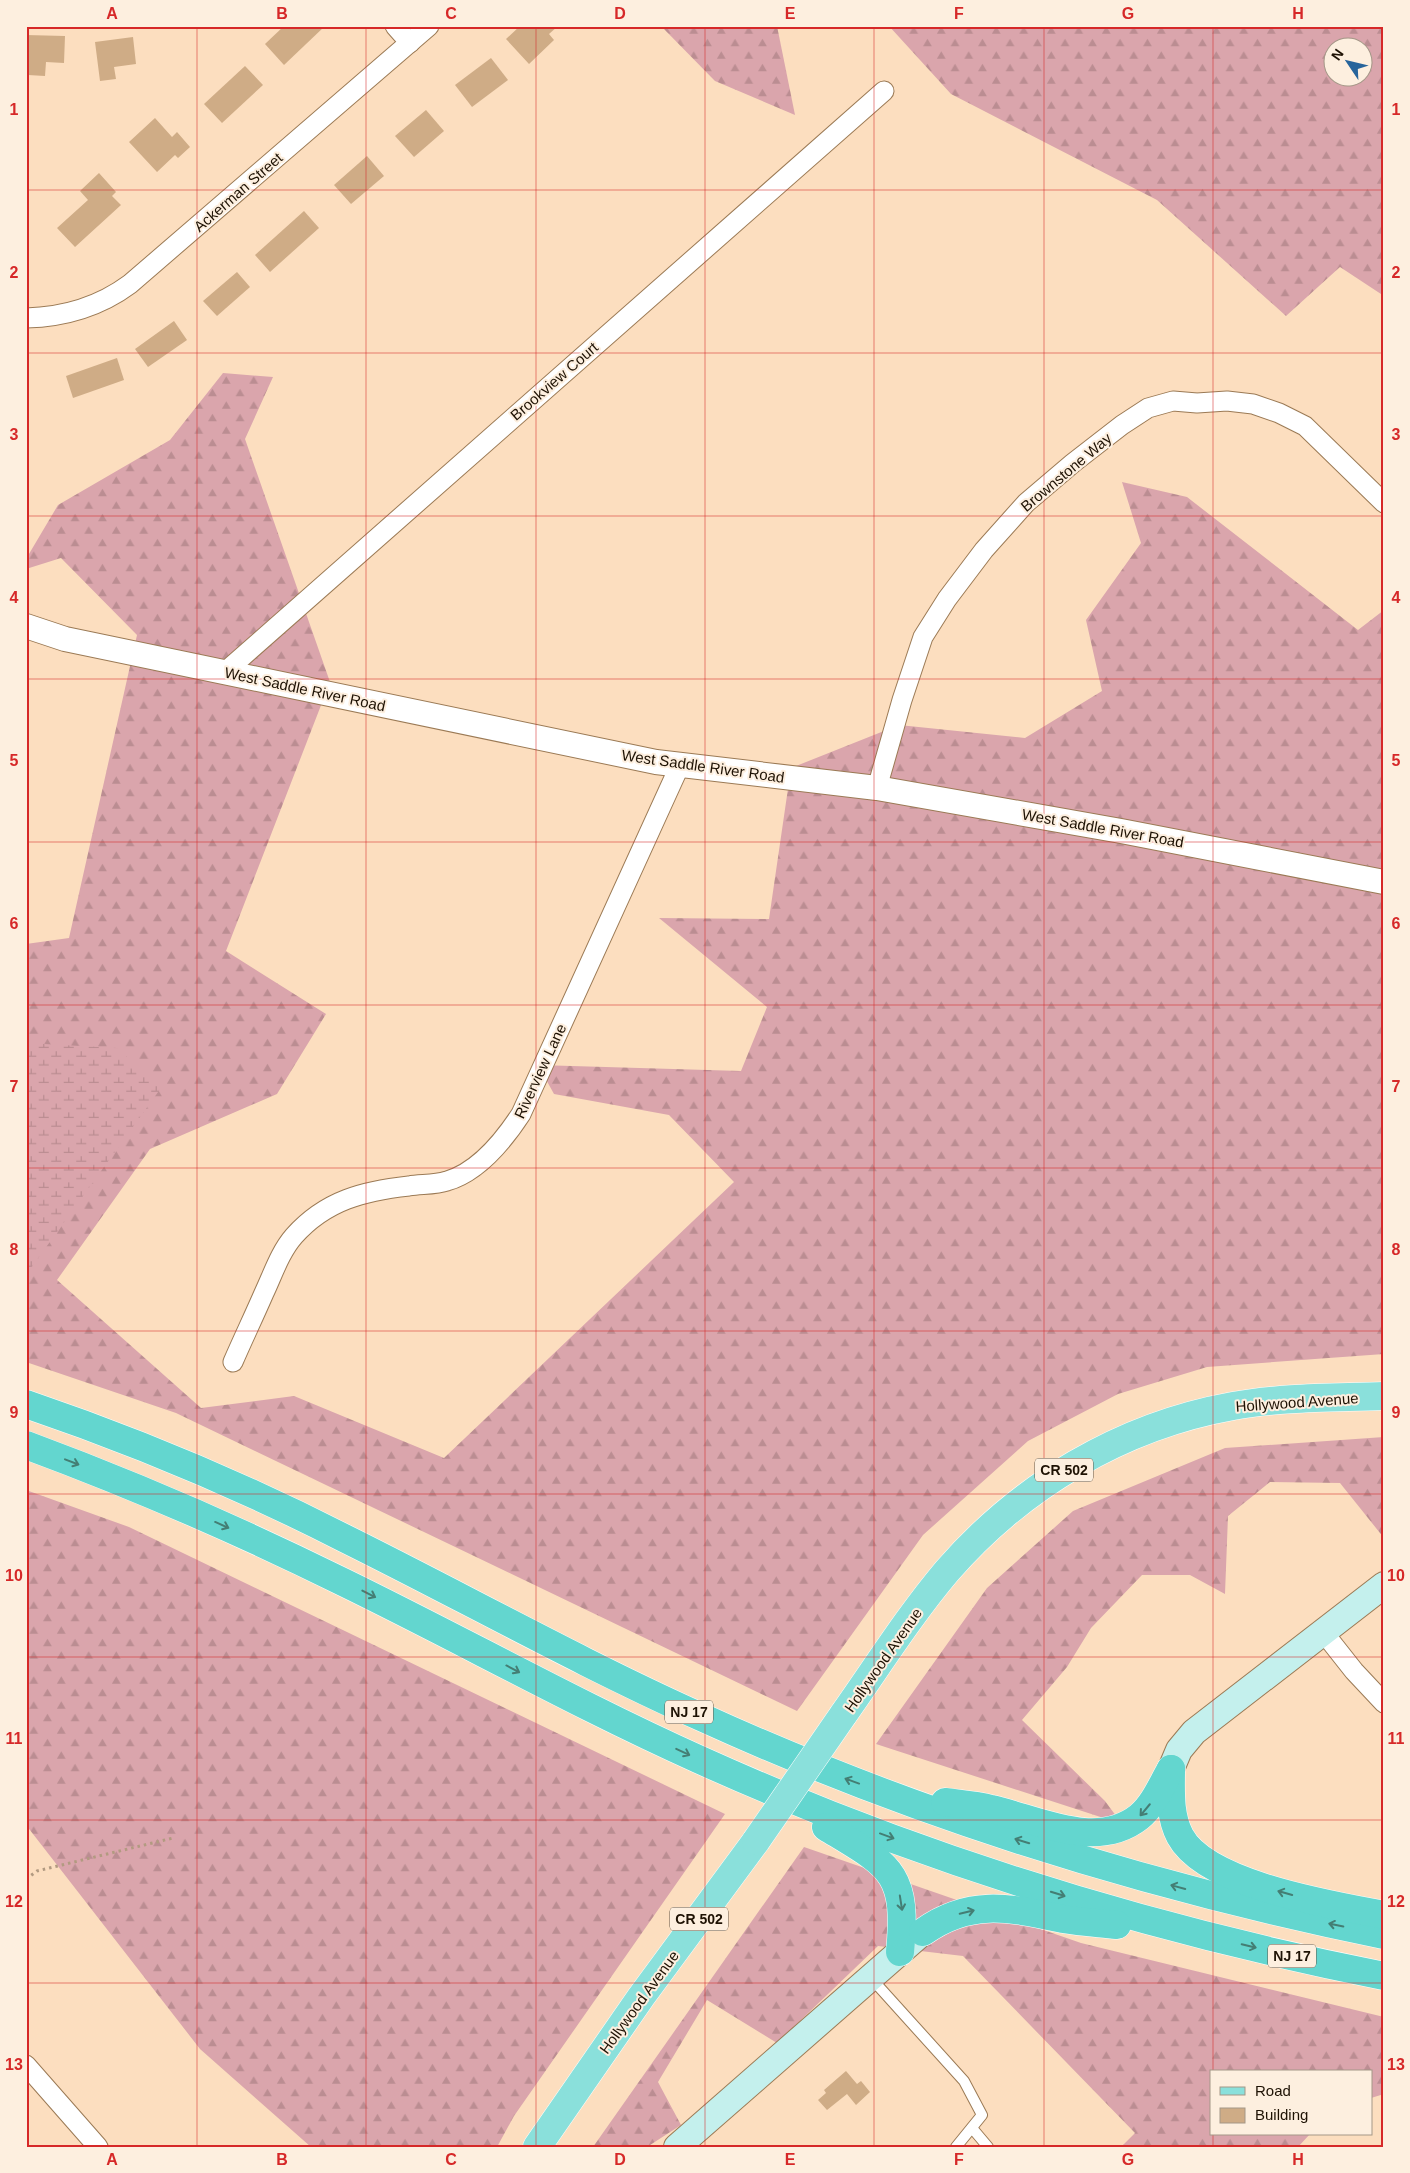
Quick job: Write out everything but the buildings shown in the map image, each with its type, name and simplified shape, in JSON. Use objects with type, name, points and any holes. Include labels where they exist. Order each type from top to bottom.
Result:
[{"type":"highway","name":"NJ 17","points":[[26,1404],[150,1451],[282,1508],[683,1709],[820,1769],[1006,1836],[1141,1877],[1271,1910],[1384,1935]]},
{"type":"highway","name":"NJ 17","points":[[26,1445],[169,1502],[281,1552],[402,1611],[580,1704],[761,1787],[861,1827],[979,1869],[1106,1908],[1201,1935],[1384,1976]]},
{"type":"highway","points":[[886,1794],[991,1809],[1050,1825],[1094,1832],[1121,1827],[1140,1816],[1152,1801],[1171,1769]]},
{"type":"highway","points":[[1171,1769],[1172,1806],[1175,1826],[1184,1844],[1200,1858],[1225,1872],[1260,1885],[1303,1898],[1384,1915]]},
{"type":"highway","points":[[761,1787],[867,1851],[889,1870],[900,1893],[902,1907],[900,1952]]},
{"type":"highway","points":[[923,1932],[934,1924],[961,1913],[1002,1908],[1043,1913],[1065,1919],[1201,1935]]},
{"type":"main road","name":"Hollywood Avenue","points":[[537,2147],[641,1997],[756,1841],[926,1599],[967,1549],[1016,1505],[1073,1465],[1131,1436],[1166,1423],[1206,1412],[1266,1402],[1384,1396]]},
{"type":"main road","points":[[1171,1769],[1179,1750],[1194,1732],[1384,1585]]},
{"type":"main road","points":[[677,2147],[923,1932]]},
{"type":"street","points":[[395,26],[410,43]]},
{"type":"street","name":"Ackerman Street","points":[[26,318],[44,318],[70,313],[98,304],[124,289],[429,26]]},
{"type":"street","name":"Brookview Court","points":[[225,672],[884,90]]},
{"type":"street","name":"Brownstone Way","points":[[877,788],[902,700],[923,637],[948,598],[984,550],[1026,504],[1080,457],[1148,408],[1173,401],[1197,403],[1227,401],[1253,404],[1279,413],[1305,426],[1384,503]]},
{"type":"street","name":"West Saddle River Road","points":[[26,626],[65,640],[656,762],[877,788],[1121,831],[1384,882]]},
{"type":"street","name":"Riverview Lane","points":[[233,1362],[278,1261],[294,1237],[309,1222],[328,1207],[348,1198],[378,1189],[447,1181],[472,1168],[489,1155],[507,1136],[521,1114],[680,765]]},
{"type":"street","points":[[1324,1633],[1354,1671],[1384,1703]]},
{"type":"street","points":[[26,2065],[98,2147]]},
{"type":"lane","points":[[871,1978],[964,2081],[982,2115],[956,2147]]},
{"type":"lane","points":[[972,2128],[988,2147]]},
{"type":"path","points":[[26,1879],[37,1871],[173,1838]]},
{"type":"green space","points":[[661,26],[777,26],[795,115],[715,81]]},
{"type":"green space","points":[[889,26],[1384,26],[1384,296],[1340,267],[1286,316],[1157,200],[951,94]]},
{"type":"green space","points":[[223,373],[273,377],[245,439],[330,682],[226,951],[326,1014],[277,1094],[150,1149],[57,1280],[201,1408],[294,1396],[444,1458],[734,1182],[669,1115],[554,1094],[538,1065],[741,1071],[767,1007],[659,918],[769,919],[791,768],[899,725],[1025,738],[1102,691],[1086,620],[1141,543],[1122,482],[1187,497],[1358,630],[1384,610],[1384,1354],[1207,1367],[1118,1394],[1028,1441],[923,1535],[797,1711],[176,1413],[26,1362],[26,944],[69,938],[137,635],[61,558],[26,569],[26,559],[58,505],[170,440]]},
{"type":"green space","points":[[26,1043],[117,1048],[161,1088],[26,1275]]},
{"type":"green space","points":[[1384,1437],[1384,1538],[1340,1483],[1270,1482],[1228,1516],[1225,1594],[1190,1575],[1142,1575],[1091,1628],[1067,1667],[1022,1720],[1105,1801],[1122,1824],[876,1744],[987,1588],[1073,1511],[1225,1448]]},
{"type":"green space","points":[[26,1490],[129,1527],[725,1814],[514,2116],[497,2147],[311,2147],[200,2049],[26,1825]]},
{"type":"green space","points":[[804,1847],[1081,1943],[1384,2017],[1384,2094],[1372,2098],[1372,2070],[1210,2070],[1210,2136],[1308,2136],[1298,2147],[1121,2147],[1135,2133],[963,1956],[878,1946],[777,2043],[707,2000],[658,2082],[681,2125],[647,2147],[593,2147]]}]
